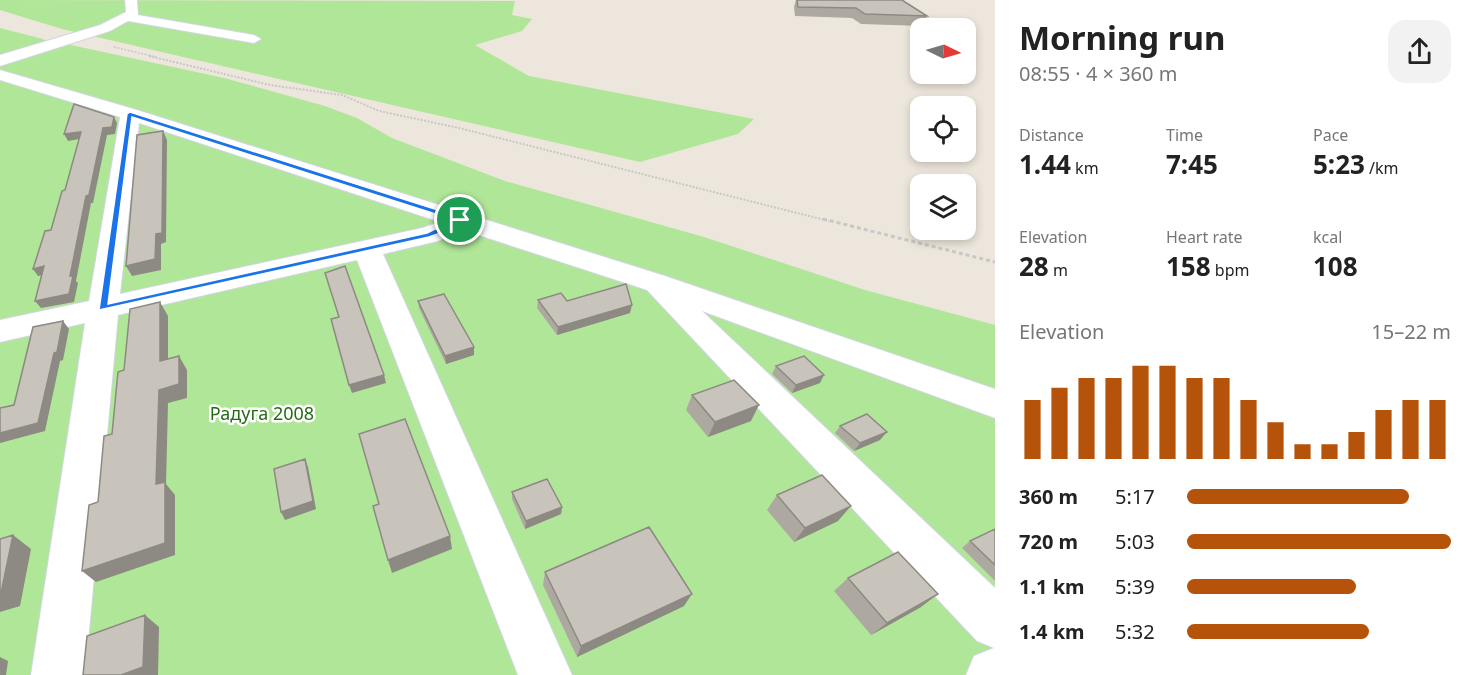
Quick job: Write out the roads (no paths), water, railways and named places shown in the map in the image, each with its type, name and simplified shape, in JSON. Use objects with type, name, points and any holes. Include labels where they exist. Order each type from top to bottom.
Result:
[{"type":"street","points":[[0,62],[105,28],[127,17],[133,11],[131,0]]},
{"type":"street","points":[[127,17],[254,39]]},
{"type":"street","points":[[0,75],[130,114],[654,283],[995,404]]},
{"type":"street","points":[[58,675],[103,308],[130,114]]},
{"type":"street","points":[[0,331],[367,249],[440,231],[460,220]]},
{"type":"street","points":[[367,249],[545,675]]},
{"type":"street","points":[[654,283],[995,623]]},
{"type":"park label","name":"Радуга 2008","points":[[262,413]]}]
